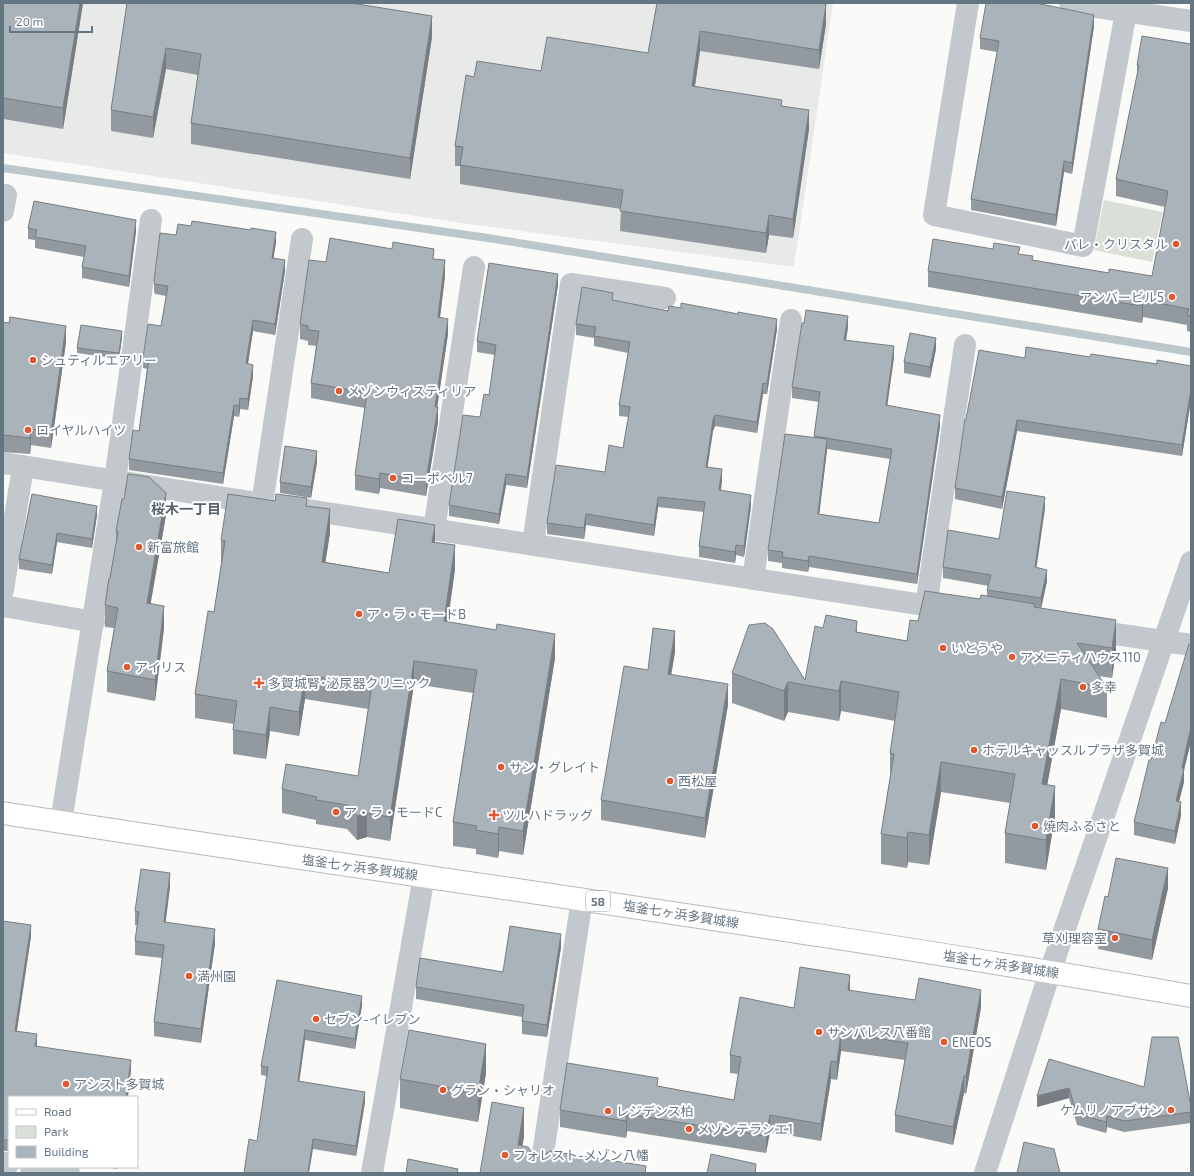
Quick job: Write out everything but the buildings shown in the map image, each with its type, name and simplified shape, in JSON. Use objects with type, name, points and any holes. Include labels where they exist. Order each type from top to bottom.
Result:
[{"type":"main road","name":"塩釜七ヶ浜多賀城線","points":[[3,813],[582,899],[1050,972],[1191,996]]},
{"type":"street","points":[[968,3],[934,216],[1083,246],[1126,12]]},
{"type":"street","points":[[1070,3],[1191,21]]},
{"type":"street","points":[[61,822],[94,622],[151,220]]},
{"type":"street","points":[[262,504],[302,239]]},
{"type":"street","points":[[434,530],[474,267]]},
{"type":"street","points":[[533,544],[571,284],[666,298]]},
{"type":"street","points":[[753,579],[791,320]]},
{"type":"street","points":[[926,606],[965,345]]},
{"type":"street","points":[[3,590],[13,465],[973,613]]},
{"type":"street","points":[[985,1173],[1050,972],[1191,562]]},
{"type":"street","points":[[3,606],[94,622]]},
{"type":"street","points":[[1065,627],[1191,645]]},
{"type":"street","points":[[372,1173],[424,876]]},
{"type":"street","points":[[540,1173],[582,899]]},
{"type":"street","points":[[37,1168],[69,1173]]},
{"type":"shaded area","points":[[3,3],[833,3],[794,267],[468,224],[3,153]]},
{"type":"green space","points":[[1104,200],[1163,212],[1152,262],[1094,250]]},
{"type":"waterway","points":[[3,168],[488,238],[1191,352]]},
{"type":"place","name":"パレ・クリスタル","points":[[1176,244]]},
{"type":"place","name":"アンバービル5","points":[[1172,297]]},
{"type":"place","name":"シュティルエアリー","points":[[33,360]]},
{"type":"place","name":"メゾンウィスティリア","points":[[339,391]]},
{"type":"place","name":"ロイヤルハイツ","points":[[28,430]]},
{"type":"place","name":"コーポベル7","points":[[393,478]]},
{"type":"place","name":"新富旅館","points":[[139,547]]},
{"type":"place","name":"ア・ラ・モードB","points":[[359,614]]},
{"type":"place","name":"いとうや","points":[[943,648]]},
{"type":"place","name":"アメニティハウス110","points":[[1012,657]]},
{"type":"place","name":"アイリス","points":[[127,667]]},
{"type":"place","name":"多賀城腎･泌尿器クリニック","points":[[259,683]]},
{"type":"place","name":"多幸","points":[[1083,687]]},
{"type":"place","name":"ホテルキャッスルプラザ多賀城","points":[[974,750]]},
{"type":"place","name":"サン・グレイト","points":[[501,767]]},
{"type":"place","name":"西松屋","points":[[670,781]]},
{"type":"place","name":"ア・ラ・モードC","points":[[336,812]]},
{"type":"place","name":"ツルハドラッグ","points":[[494,815]]},
{"type":"place","name":"焼肉ふるさと","points":[[1035,826]]},
{"type":"place","name":"草刈理容室","points":[[1115,938]]},
{"type":"place","name":"満州園","points":[[189,976]]},
{"type":"place","name":"セブン-イレブン","points":[[316,1019]]},
{"type":"place","name":"サンパレス八番館","points":[[819,1032]]},
{"type":"place","name":"ENEOS","points":[[944,1042]]},
{"type":"place","name":"アシスト多賀城","points":[[66,1084]]},
{"type":"place","name":"グラン・シャリオ","points":[[443,1090]]},
{"type":"place","name":"ケムリノアブサン","points":[[1171,1110]]},
{"type":"place","name":"レジデンス柏","points":[[608,1111]]},
{"type":"place","name":"メゾンテラシエ1","points":[[689,1129]]},
{"type":"place","name":"フォレスト-メゾン八幡","points":[[505,1155]]},
{"type":"district","name":"桜木一丁目","points":[[186,508]]}]
